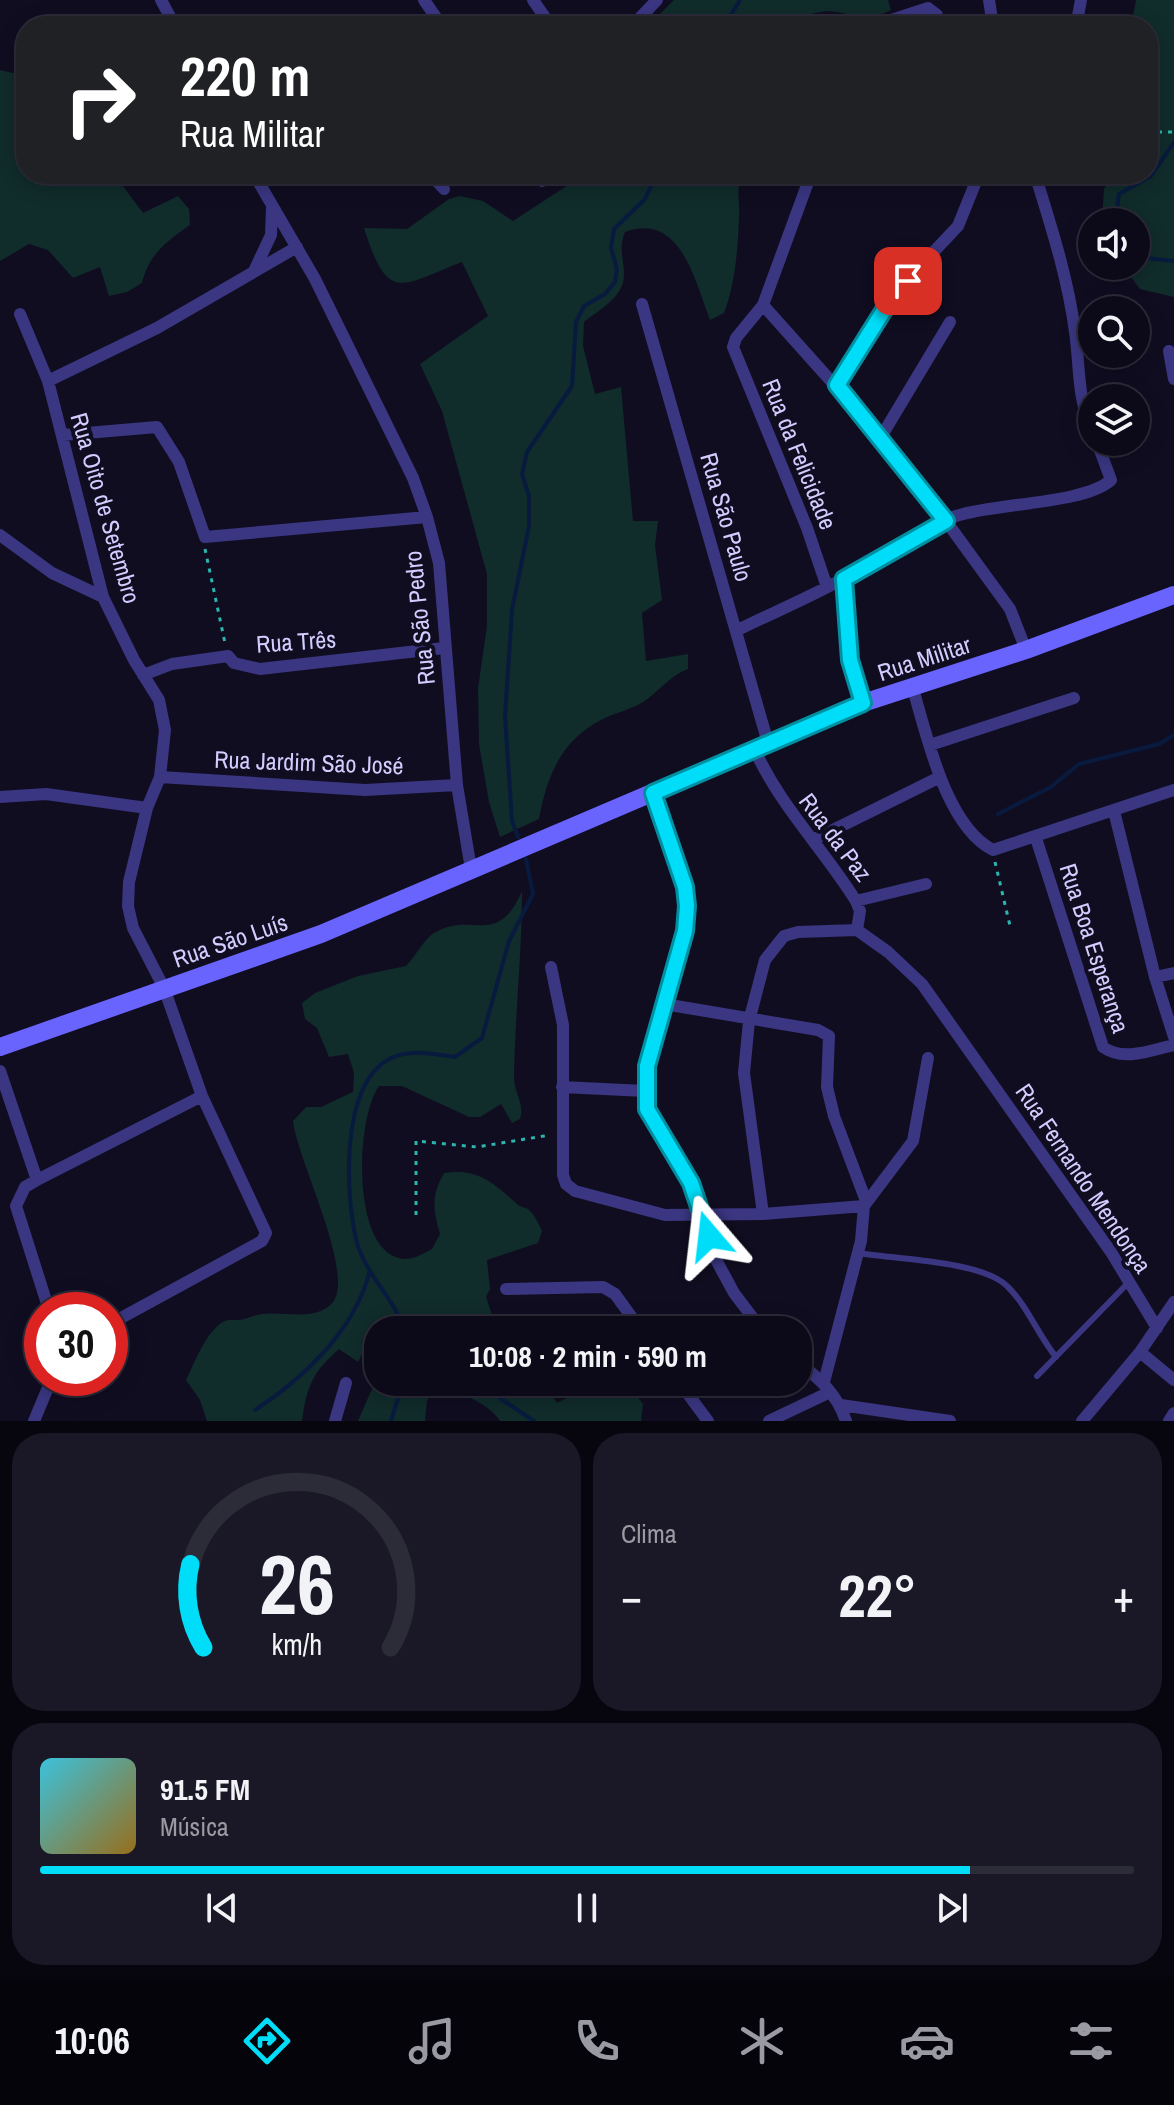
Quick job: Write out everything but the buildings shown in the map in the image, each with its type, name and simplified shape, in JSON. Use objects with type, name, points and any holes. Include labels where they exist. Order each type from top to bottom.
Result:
[{"type":"street","points":[[904,16],[928,8],[934,16]]},
{"type":"street","name":"Rua São Pedro","points":[[260,184],[297,247],[413,478],[427,517],[439,563],[457,785],[471,869]]},
{"type":"street","points":[[439,184],[444,189]]},
{"type":"street","points":[[807,184],[763,305],[837,385],[946,521],[1010,609],[1026,650]]},
{"type":"street","points":[[837,385],[894,294],[958,226],[975,184]]},
{"type":"street","points":[[1038,184],[1066,283],[1075,331],[1079,384]]},
{"type":"street","points":[[271,235],[272,206]]},
{"type":"street","points":[[255,269],[271,235],[276,229],[287,229]]},
{"type":"street","points":[[48,381],[157,328],[297,247]]},
{"type":"street","name":"Rua São Paulo","points":[[642,304],[738,630],[761,745]]},
{"type":"street","name":"Rua da Felicidade","points":[[763,305],[736,338],[736,357],[801,514],[827,587]]},
{"type":"street","name":"Rua Oito de Setembro","points":[[20,314],[48,381],[103,597],[159,700],[165,730],[160,777],[147,808],[129,882],[128,906],[133,928],[164,988],[202,1096],[262,1219],[265,1238],[128,1314]]},
{"type":"street","points":[[881,437],[950,322]]},
{"type":"street","points":[[1169,351],[1174,379]]},
{"type":"street","points":[[63,435],[157,427],[179,462],[205,537],[427,517]]},
{"type":"street","points":[[738,630],[844,579],[946,521],[1008,504],[1076,496],[1111,480],[1102,456]]},
{"type":"street","points":[[0,535],[52,573],[103,597]]},
{"type":"street","points":[[844,579],[850,660],[863,703]]},
{"type":"street","name":"Rua Militar","points":[[471,869],[863,703],[1026,650],[1174,595]]},
{"type":"street","name":"Rua Três","points":[[228,656],[234,663],[260,669],[444,648]]},
{"type":"street","points":[[143,675],[172,664],[228,656]]},
{"type":"street","points":[[913,689],[938,778],[978,840],[993,850],[1174,790]]},
{"type":"street","points":[[930,745],[1074,698]]},
{"type":"street","name":"Rua da Paz","points":[[761,745],[786,808],[815,839],[856,901],[860,911],[857,930]]},
{"type":"street","name":"Rua Jardim São José","points":[[160,777],[365,790],[457,785]]},
{"type":"street","points":[[815,839],[938,778]]},
{"type":"street","points":[[653,793],[685,887],[687,906],[685,931],[647,1066],[647,1109],[677,1155],[703,1215],[714,1256],[734,1293],[751,1316]]},
{"type":"street","points":[[0,797],[46,794],[147,808]]},
{"type":"street","points":[[1114,811],[1155,977],[1174,1037]]},
{"type":"street","name":"Rua Boa Esperança","points":[[1036,838],[1103,1047],[1117,1054],[1130,1054],[1174,1045]]},
{"type":"street","name":"Rua São Luís","points":[[0,1047],[321,934],[471,869]]},
{"type":"street","points":[[856,901],[926,884]]},
{"type":"street","points":[[763,1214],[744,1073],[749,1021],[765,960],[784,936],[798,932],[857,930]]},
{"type":"street","name":"Rua Fernando Mendonça","points":[[857,930],[888,952],[922,984],[1129,1282],[1157,1328]]},
{"type":"street","points":[[551,967],[563,1025],[563,1175],[566,1184],[575,1191],[665,1215],[763,1214],[865,1204]]},
{"type":"street","points":[[1155,977],[1174,973]]},
{"type":"street","points":[[664,1004],[749,1021],[818,1030],[829,1036],[830,1102],[865,1204]]},
{"type":"street","points":[[769,1421],[827,1387],[858,1253],[865,1204],[913,1141],[928,1058]]},
{"type":"street","points":[[0,1071],[37,1180]]},
{"type":"street","points":[[562,1087],[645,1091]]},
{"type":"street","points":[[43,1292],[16,1206],[25,1187],[202,1096]]},
{"type":"street","points":[[506,1289],[603,1287],[615,1294],[631,1316]]},
{"type":"street","points":[[1082,1421],[1140,1352],[1174,1302]]},
{"type":"street","points":[[1140,1352],[1174,1380]]},
{"type":"street","points":[[812,1374],[841,1405],[846,1421]]},
{"type":"street","points":[[335,1421],[346,1383]]},
{"type":"street","points":[[34,1421],[44,1396]]},
{"type":"street","points":[[689,1396],[708,1421]]},
{"type":"street","points":[[841,1405],[903,1417],[950,1421]]},
{"type":"street","points":[[1169,1421],[1174,1413]]},
{"type":"lane","points":[[858,1253],[966,1269],[996,1278],[1014,1294],[1056,1357]]},
{"type":"lane","points":[[1037,1376],[1129,1282]]},
{"type":"path","name":"Rua Três","points":[[205,537],[206,565],[228,656]]},
{"type":"path","points":[[993,850],[1011,930]]},
{"type":"path","points":[[416,1215],[416,1141],[477,1147],[561,1133]]},
{"type":"green space","points":[[674,0],[888,0],[891,10],[877,16],[851,16],[825,11],[807,16],[658,16]]},
{"type":"green space","points":[[1136,0],[1174,0],[1174,297],[1140,289],[1133,280],[1150,280],[1150,208],[1103,208],[1104,189],[1108,184],[1158,184],[1158,16],[1133,16]]},
{"type":"green space","points":[[0,70],[16,74],[16,184],[121,184],[143,213],[178,196],[189,209],[190,225],[160,250],[149,264],[142,283],[127,292],[109,296],[100,267],[73,278],[48,250],[29,244],[0,261]]},
{"type":"green space","points":[[570,184],[739,184],[735,267],[724,313],[710,320],[683,254],[673,241],[660,232],[644,228],[625,232],[622,249],[624,275],[620,290],[584,322],[583,346],[595,394],[621,387],[633,521],[658,521],[655,545],[662,600],[642,613],[646,661],[688,654],[688,669],[643,702],[603,719],[577,737],[552,773],[539,819],[500,837],[489,802],[479,744],[478,688],[487,626],[487,574],[442,411],[420,364],[488,316],[462,262],[424,278],[399,282],[389,278],[381,269],[364,228],[407,229],[449,199],[460,196],[483,201],[513,221]]},
{"type":"green space","points":[[522,891],[514,1077],[521,1108],[520,1119],[512,1123],[501,1104],[480,1117],[469,1117],[402,1086],[379,1086],[371,1102],[366,1125],[362,1182],[374,1234],[386,1251],[403,1259],[432,1249],[440,1234],[434,1203],[444,1173],[476,1175],[528,1209],[542,1231],[538,1243],[487,1260],[490,1289],[486,1297],[492,1316],[364,1316],[364,1351],[358,1362],[339,1349],[323,1365],[309,1389],[302,1421],[207,1421],[200,1400],[186,1380],[215,1328],[225,1321],[262,1314],[318,1312],[333,1302],[338,1287],[331,1242],[293,1121],[306,1107],[321,1107],[353,1092],[354,1073],[348,1054],[329,1057],[317,1028],[305,1019],[302,1003],[315,993],[358,976],[406,966],[434,933],[461,925],[493,924],[513,909]]},
{"type":"green space","points":[[369,1396],[430,1396],[425,1421],[358,1421]]},
{"type":"green space","points":[[466,1396],[553,1396],[557,1403],[571,1396],[637,1396],[643,1404],[641,1421],[500,1421],[488,1408]]},
{"type":"waterway","points":[[730,16],[740,0]]},
{"type":"waterway","points":[[1158,166],[1174,142]]},
{"type":"waterway","points":[[518,837],[512,821],[505,716],[512,610],[529,526],[529,496],[522,474],[527,452],[572,386],[576,322],[584,306],[605,294],[615,282],[617,269],[611,248],[614,229],[645,199],[652,184]]},
{"type":"waterway","points":[[1117,208],[1119,194],[1137,184]]},
{"type":"waterway","points":[[1150,259],[1174,261]]},
{"type":"waterway","points":[[998,814],[1051,787],[1079,764],[1159,744],[1174,735]]},
{"type":"waterway","points":[[398,1316],[367,1266],[357,1243],[349,1171],[354,1116],[373,1073],[389,1059],[413,1053],[455,1057],[482,1038],[509,941],[533,894],[526,859]]},
{"type":"waterway","points":[[255,1410],[292,1383],[326,1350],[353,1312],[370,1270]]},
{"type":"waterway","points":[[391,1421],[399,1396]]},
{"type":"waterway","points":[[499,1396],[534,1421]]},
{"type":"route","points":[[709,1236],[691,1183],[647,1109],[647,1066],[685,931],[687,906],[685,887],[653,793],[863,703],[850,660],[844,579],[946,521],[837,385],[894,294],[908,281]]}]
